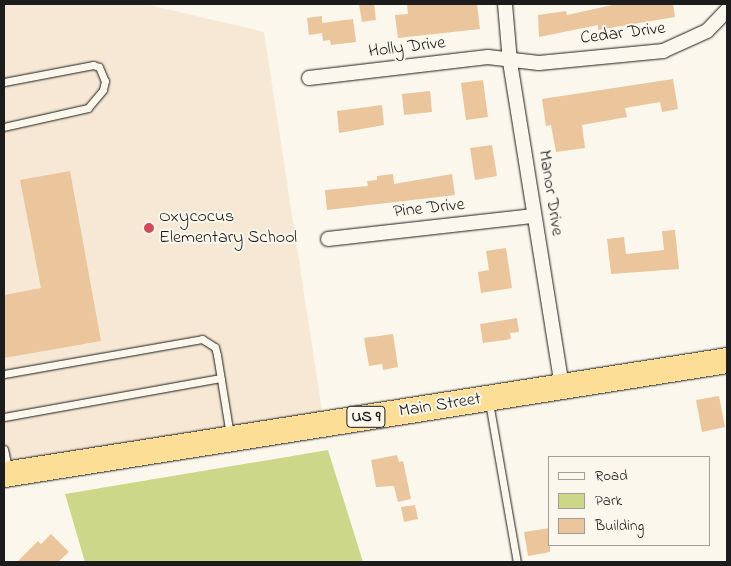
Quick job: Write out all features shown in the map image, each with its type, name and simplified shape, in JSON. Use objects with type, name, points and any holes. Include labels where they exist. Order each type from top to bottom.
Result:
[{"type":"highway","name":"Main Street","points":[[5,465],[230,438],[727,360]]},
{"type":"street","name":"Manor Drive","points":[[505,4],[510,62],[562,387]]},
{"type":"street","name":"Cedar Drive","points":[[510,62],[539,63],[663,50],[707,31],[727,10]]},
{"type":"street","name":"Holly Drive","points":[[309,78],[488,57],[510,62]]},
{"type":"street","name":"Pine Drive","points":[[328,239],[534,216]]},
{"type":"lane","points":[[4,82],[93,65],[99,67],[105,81],[103,90],[88,108],[4,127]]},
{"type":"lane","points":[[4,374],[202,339],[214,347],[221,378],[230,438]]},
{"type":"lane","points":[[4,417],[221,378]]},
{"type":"lane","points":[[488,399],[518,562]]},
{"type":"shaded area","name":"Oxycocus Elementary School","points":[[4,4],[145,4],[264,32],[324,424],[4,474]]},
{"type":"green space","points":[[328,450],[363,562],[85,562],[65,494]]},
{"type":"building","points":[[359,4],[374,4],[376,20],[362,22]]},
{"type":"building","points":[[407,4],[477,4],[480,29],[398,38],[395,15],[408,14]]},
{"type":"building","points":[[617,4],[673,4],[675,17],[598,30],[598,25],[539,37],[538,15],[566,11],[567,15]]},
{"type":"building","points":[[322,16],[322,23],[353,19],[356,42],[331,45],[330,40],[323,41],[322,33],[309,35],[307,18]]},
{"type":"building","points":[[673,79],[678,109],[662,112],[660,102],[625,108],[627,117],[582,125],[585,148],[556,152],[551,125],[546,126],[542,99]]},
{"type":"building","points":[[483,80],[488,117],[466,120],[461,83]]},
{"type":"building","points":[[430,91],[432,112],[404,115],[402,94]]},
{"type":"building","points":[[382,105],[384,125],[339,133],[337,111]]},
{"type":"building","points":[[492,145],[497,176],[475,180],[470,148]]},
{"type":"building","points":[[70,171],[101,341],[4,358],[4,295],[41,288],[20,180]]},
{"type":"building","points":[[393,174],[394,184],[452,174],[455,195],[327,210],[325,190],[368,186],[367,181],[377,180],[377,176]]},
{"type":"building","points":[[675,230],[679,269],[611,274],[607,239],[624,237],[626,254],[664,250],[662,231]]},
{"type":"building","points":[[506,248],[512,288],[481,293],[478,272],[489,270],[486,251]]},
{"type":"building","points":[[517,318],[519,332],[510,333],[511,339],[483,343],[480,324]]},
{"type":"building","points":[[393,334],[398,367],[383,370],[382,364],[369,366],[364,338]]},
{"type":"building","points":[[719,396],[725,427],[702,432],[696,400]]},
{"type":"building","points":[[397,455],[399,462],[403,461],[411,499],[398,502],[394,486],[376,487],[371,460]]},
{"type":"building","points":[[415,505],[418,519],[404,522],[401,507]]},
{"type":"building","points":[[548,528],[550,552],[528,556],[524,532]]},
{"type":"building","points":[[51,534],[69,552],[58,562],[17,562],[38,541],[41,544]]},
{"type":"place","name":"Oxycocus Elementary School","points":[[149,228]]}]
